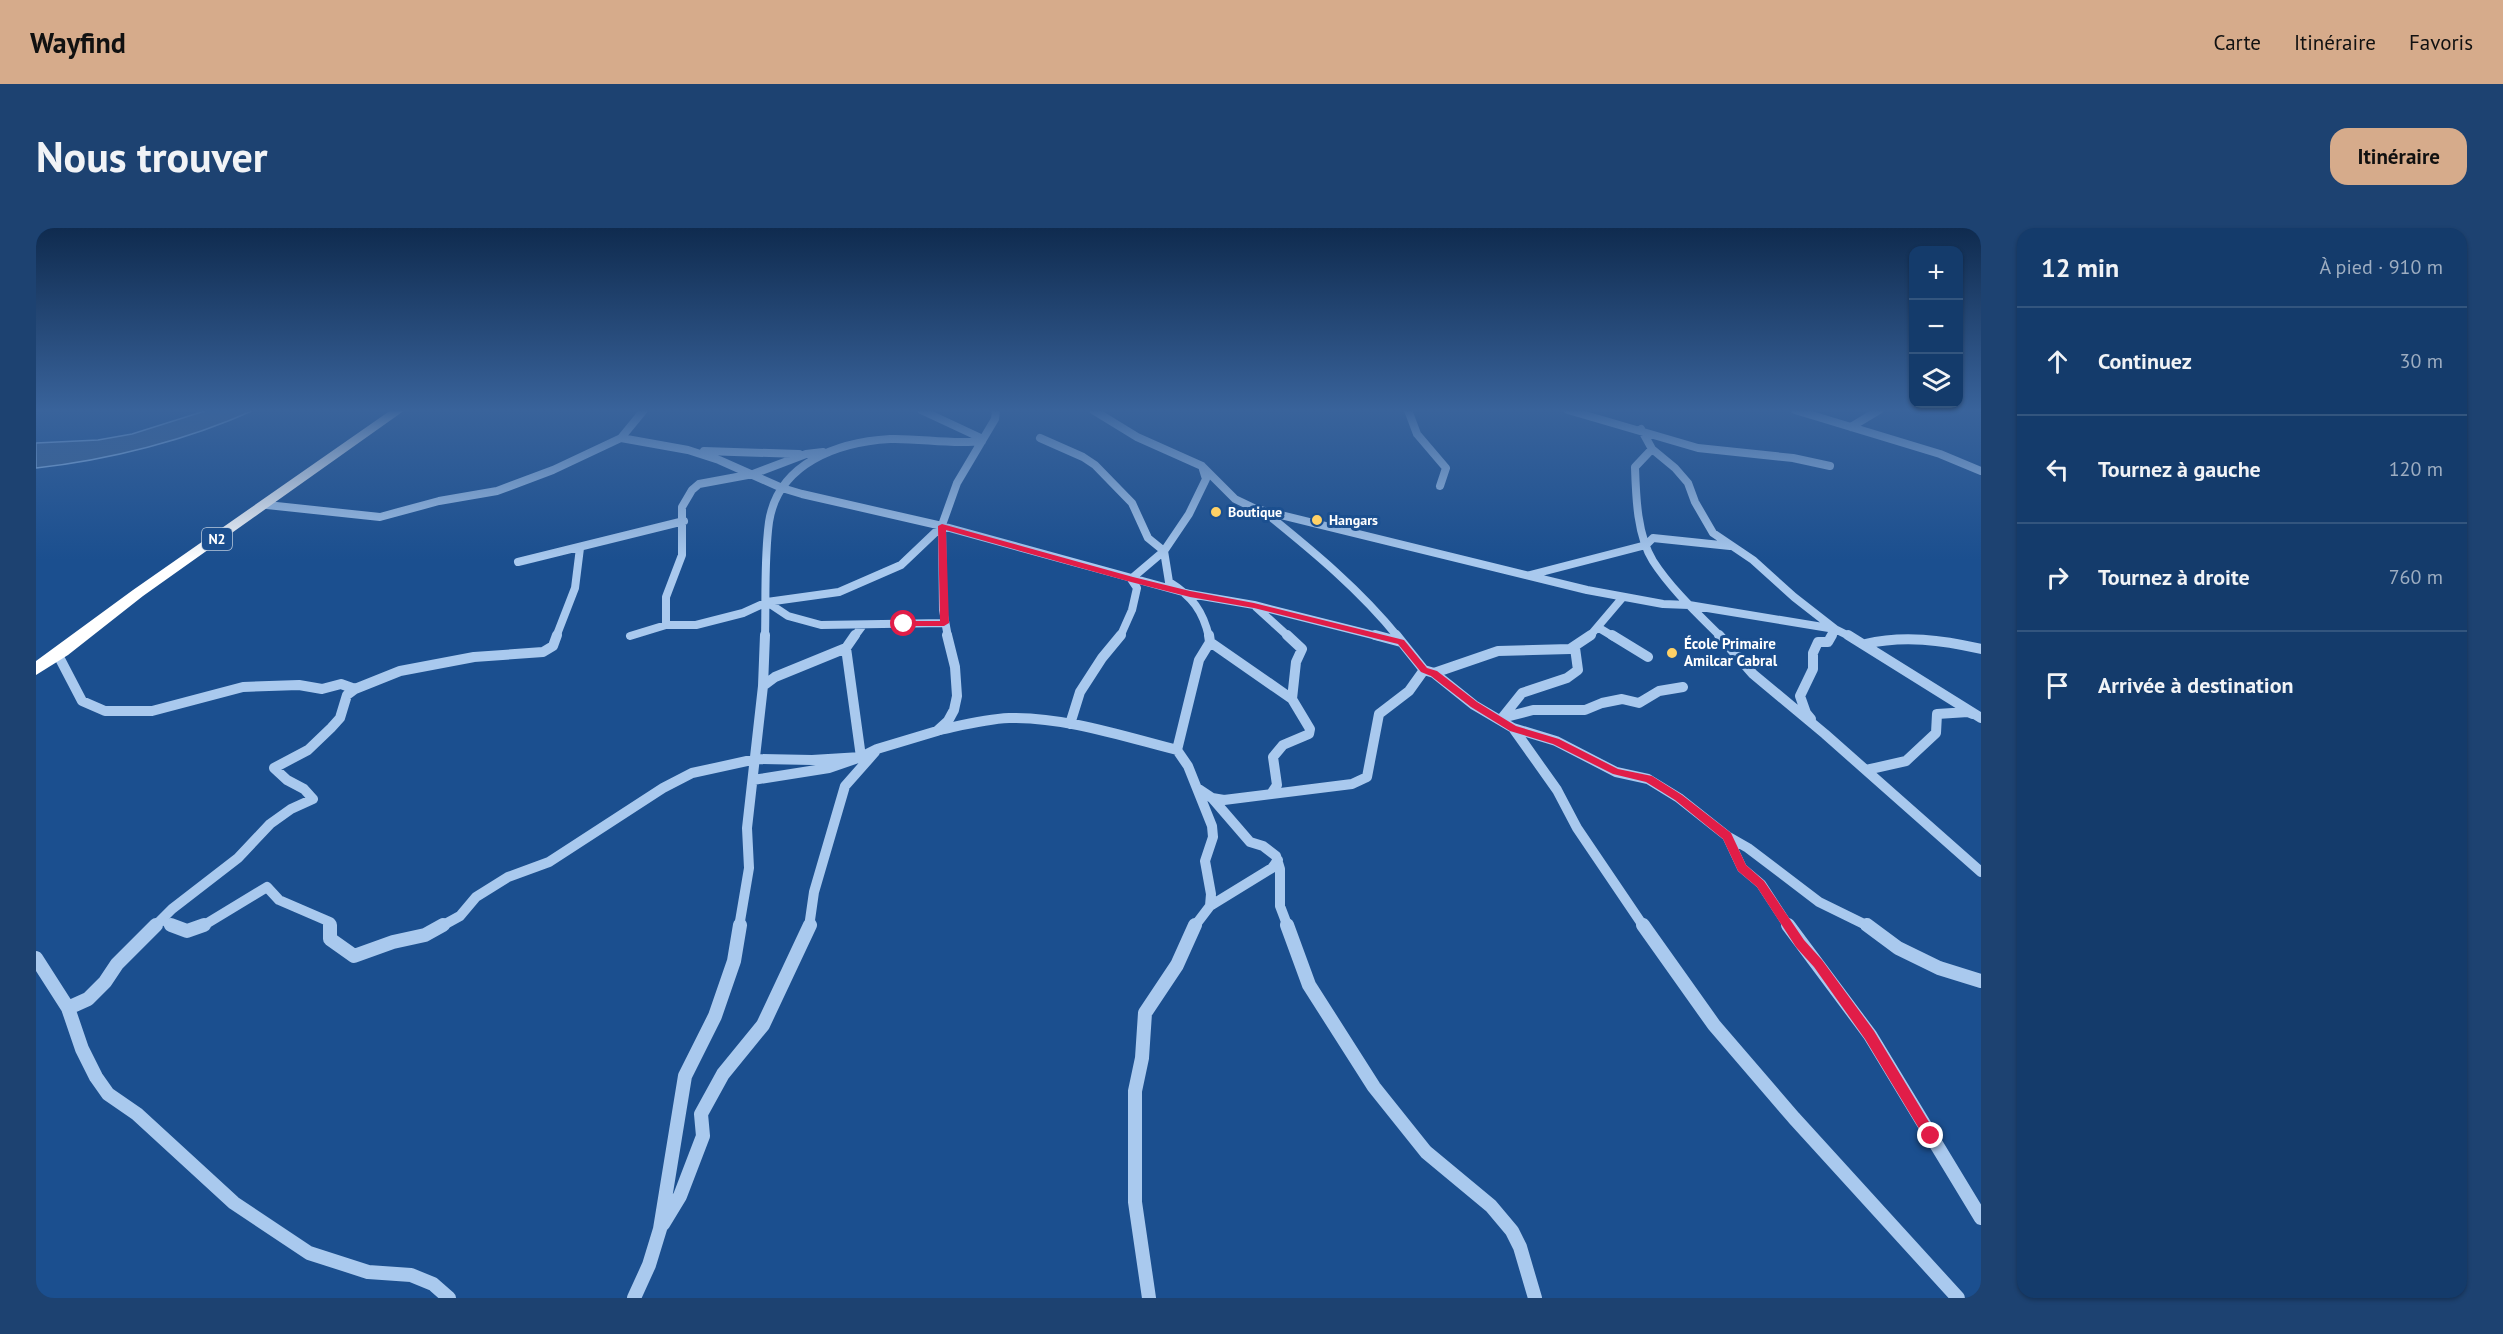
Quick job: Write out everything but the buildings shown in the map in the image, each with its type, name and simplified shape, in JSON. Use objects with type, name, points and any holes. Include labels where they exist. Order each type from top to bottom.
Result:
[{"type":"highway","name":"N2","points":[[36,669],[58,655],[111,612],[330,460]]},
{"type":"street","points":[[267,505],[380,517],[439,501],[497,491],[573,460]]},
{"type":"street","points":[[715,460],[782,488],[850,507],[942,526],[1190,594],[1254,605],[1401,642]]},
{"type":"street","points":[[666,625],[666,597],[682,555],[684,521],[682,507],[692,490],[699,484],[753,474],[790,460]]},
{"type":"street","points":[[634,1298],[649,1265],[660,1229],[685,1076],[715,1016],[734,961],[749,868],[747,828],[763,686],[769,522],[773,505],[782,488],[800,467],[814,460]]},
{"type":"street","points":[[937,730],[945,726],[954,714],[957,698],[955,667],[944,623],[942,526],[955,485],[971,460]]},
{"type":"street","points":[[1087,460],[1132,503],[1148,538],[1164,551],[1169,582],[1190,594],[1207,625],[1210,642],[1292,699],[1310,729],[1309,734],[1283,745],[1273,757],[1277,785],[1271,794]]},
{"type":"street","points":[[1188,460],[1202,466],[1235,499],[1264,512],[1623,597],[1835,628]]},
{"type":"street","points":[[1439,460],[1446,468],[1440,486]]},
{"type":"street","points":[[1641,460],[1635,466],[1635,492],[1646,545],[1653,561],[1689,605],[1736,652],[1754,674],[1981,872]]},
{"type":"street","points":[[1665,460],[1688,483],[1695,502],[1713,533],[1753,560],[1794,597],[1835,628],[1865,644],[1981,718],[1968,712],[1937,714],[1936,733],[1911,758],[1906,761],[1876,765],[1866,771]]},
{"type":"street","points":[[1802,460],[1830,466]]},
{"type":"street","points":[[1957,460],[1981,471]]},
{"type":"street","points":[[1131,579],[1164,551],[1189,514],[1206,479],[1202,466]]},
{"type":"street","points":[[1264,512],[1324,560],[1381,616],[1429,672],[1474,705],[1513,728],[1556,741],[1616,772],[1648,779],[1679,798],[1727,836],[1748,848],[1819,902],[1870,927],[1898,948],[1939,968],[1981,981]]},
{"type":"street","points":[[518,562],[684,521]]},
{"type":"street","points":[[630,636],[666,625],[696,625],[743,613],[767,602],[839,592],[902,565],[942,526]]},
{"type":"street","points":[[1527,575],[1646,545],[1653,538],[1676,538],[1732,547]]},
{"type":"street","points":[[68,1008],[88,999],[105,982],[117,964],[172,909],[238,858],[270,824],[291,809],[313,799],[302,785],[287,781],[279,770],[274,768],[308,750],[331,729],[340,717],[347,695],[355,689],[400,671],[424,665],[474,657],[543,652],[553,646],[575,588],[580,548]]},
{"type":"street","points":[[1070,724],[1080,692],[1102,658],[1120,637],[1125,626],[1137,588],[1131,579]]},
{"type":"street","points":[[1212,798],[1224,800],[1352,784],[1367,777],[1379,714],[1429,672],[1449,670],[1482,655],[1507,650],[1535,651],[1575,648],[1599,628],[1604,617],[1623,597]]},
{"type":"street","points":[[767,602],[788,616],[821,625],[944,623]]},
{"type":"street","points":[[1254,605],[1302,649],[1296,662],[1292,699]]},
{"type":"street","points":[[763,686],[775,677],[846,648],[863,625]]},
{"type":"street","points":[[1599,628],[1648,657]]},
{"type":"street","points":[[1825,734],[1806,713],[1800,696],[1811,675],[1818,642],[1827,642],[1835,628]]},
{"type":"street","points":[[1865,644],[1924,638],[1981,649]]},
{"type":"street","points":[[1177,750],[1199,660],[1210,642]]},
{"type":"street","points":[[846,648],[861,757]]},
{"type":"street","points":[[1502,718],[1522,693],[1567,678],[1578,670],[1575,648]]},
{"type":"street","points":[[58,655],[82,701],[105,711],[152,711],[243,687],[299,685],[322,689],[341,684],[355,689]]},
{"type":"street","points":[[1502,718],[1533,710],[1585,710],[1602,703],[1622,699],[1639,703],[1659,691],[1683,687]]},
{"type":"street","points":[[1502,718],[1513,728],[1557,790],[1577,828],[1612,882],[1714,1025],[1794,1118],[1958,1298]]},
{"type":"street","points":[[753,780],[829,768],[877,749],[937,730],[987,720],[1030,720],[1070,724],[1177,750],[1188,766],[1212,826],[1213,837],[1205,861],[1211,894],[1210,906]]},
{"type":"street","points":[[660,1229],[680,1196],[703,1136],[701,1114],[723,1074],[763,1025],[809,930],[814,892],[846,786],[877,749]]},
{"type":"street","points":[[163,919],[172,929],[190,931],[201,929],[253,893],[267,887],[279,900],[330,922],[330,939],[354,956],[393,942],[425,935],[451,921],[460,916],[476,897],[508,877],[549,862],[663,788],[692,773],[756,759],[812,760],[861,757]]},
{"type":"street","points":[[1197,788],[1212,798],[1250,842],[1263,846],[1276,855],[1280,906],[1309,985],[1374,1087],[1426,1152],[1491,1206],[1512,1231],[1520,1247],[1535,1298]]},
{"type":"street","points":[[1727,836],[1742,868],[1761,884],[1800,944],[1818,963],[1870,1035],[1981,1218]]},
{"type":"street","points":[[1149,1298],[1135,1202],[1134,1166],[1135,1091],[1142,1058],[1145,1013],[1181,959],[1195,925],[1210,906],[1272,868],[1278,860]]},
{"type":"street","points":[[36,958],[68,1008],[82,1049],[96,1077],[108,1094],[137,1114],[234,1203],[309,1253],[368,1272],[411,1275],[433,1284],[449,1298]]},
{"type":"water","points":[[36,460],[92,460],[92,460],[36,468]]},
{"type":"place","name":"Boutique","points":[[1216,512]]},
{"type":"place","name":"Hangars","points":[[1317,520]]},
{"type":"place","name":"École Primaire Amilcar Cabral","points":[[1672,653]]},
{"type":"route","points":[[904,624],[944,623],[942,526],[1190,594],[1254,605],[1401,642],[1424,670],[1434,674],[1474,705],[1513,728],[1556,741],[1616,772],[1648,779],[1679,798],[1727,836],[1742,868],[1761,884],[1800,944],[1818,963],[1870,1035],[1931,1136]]}]
